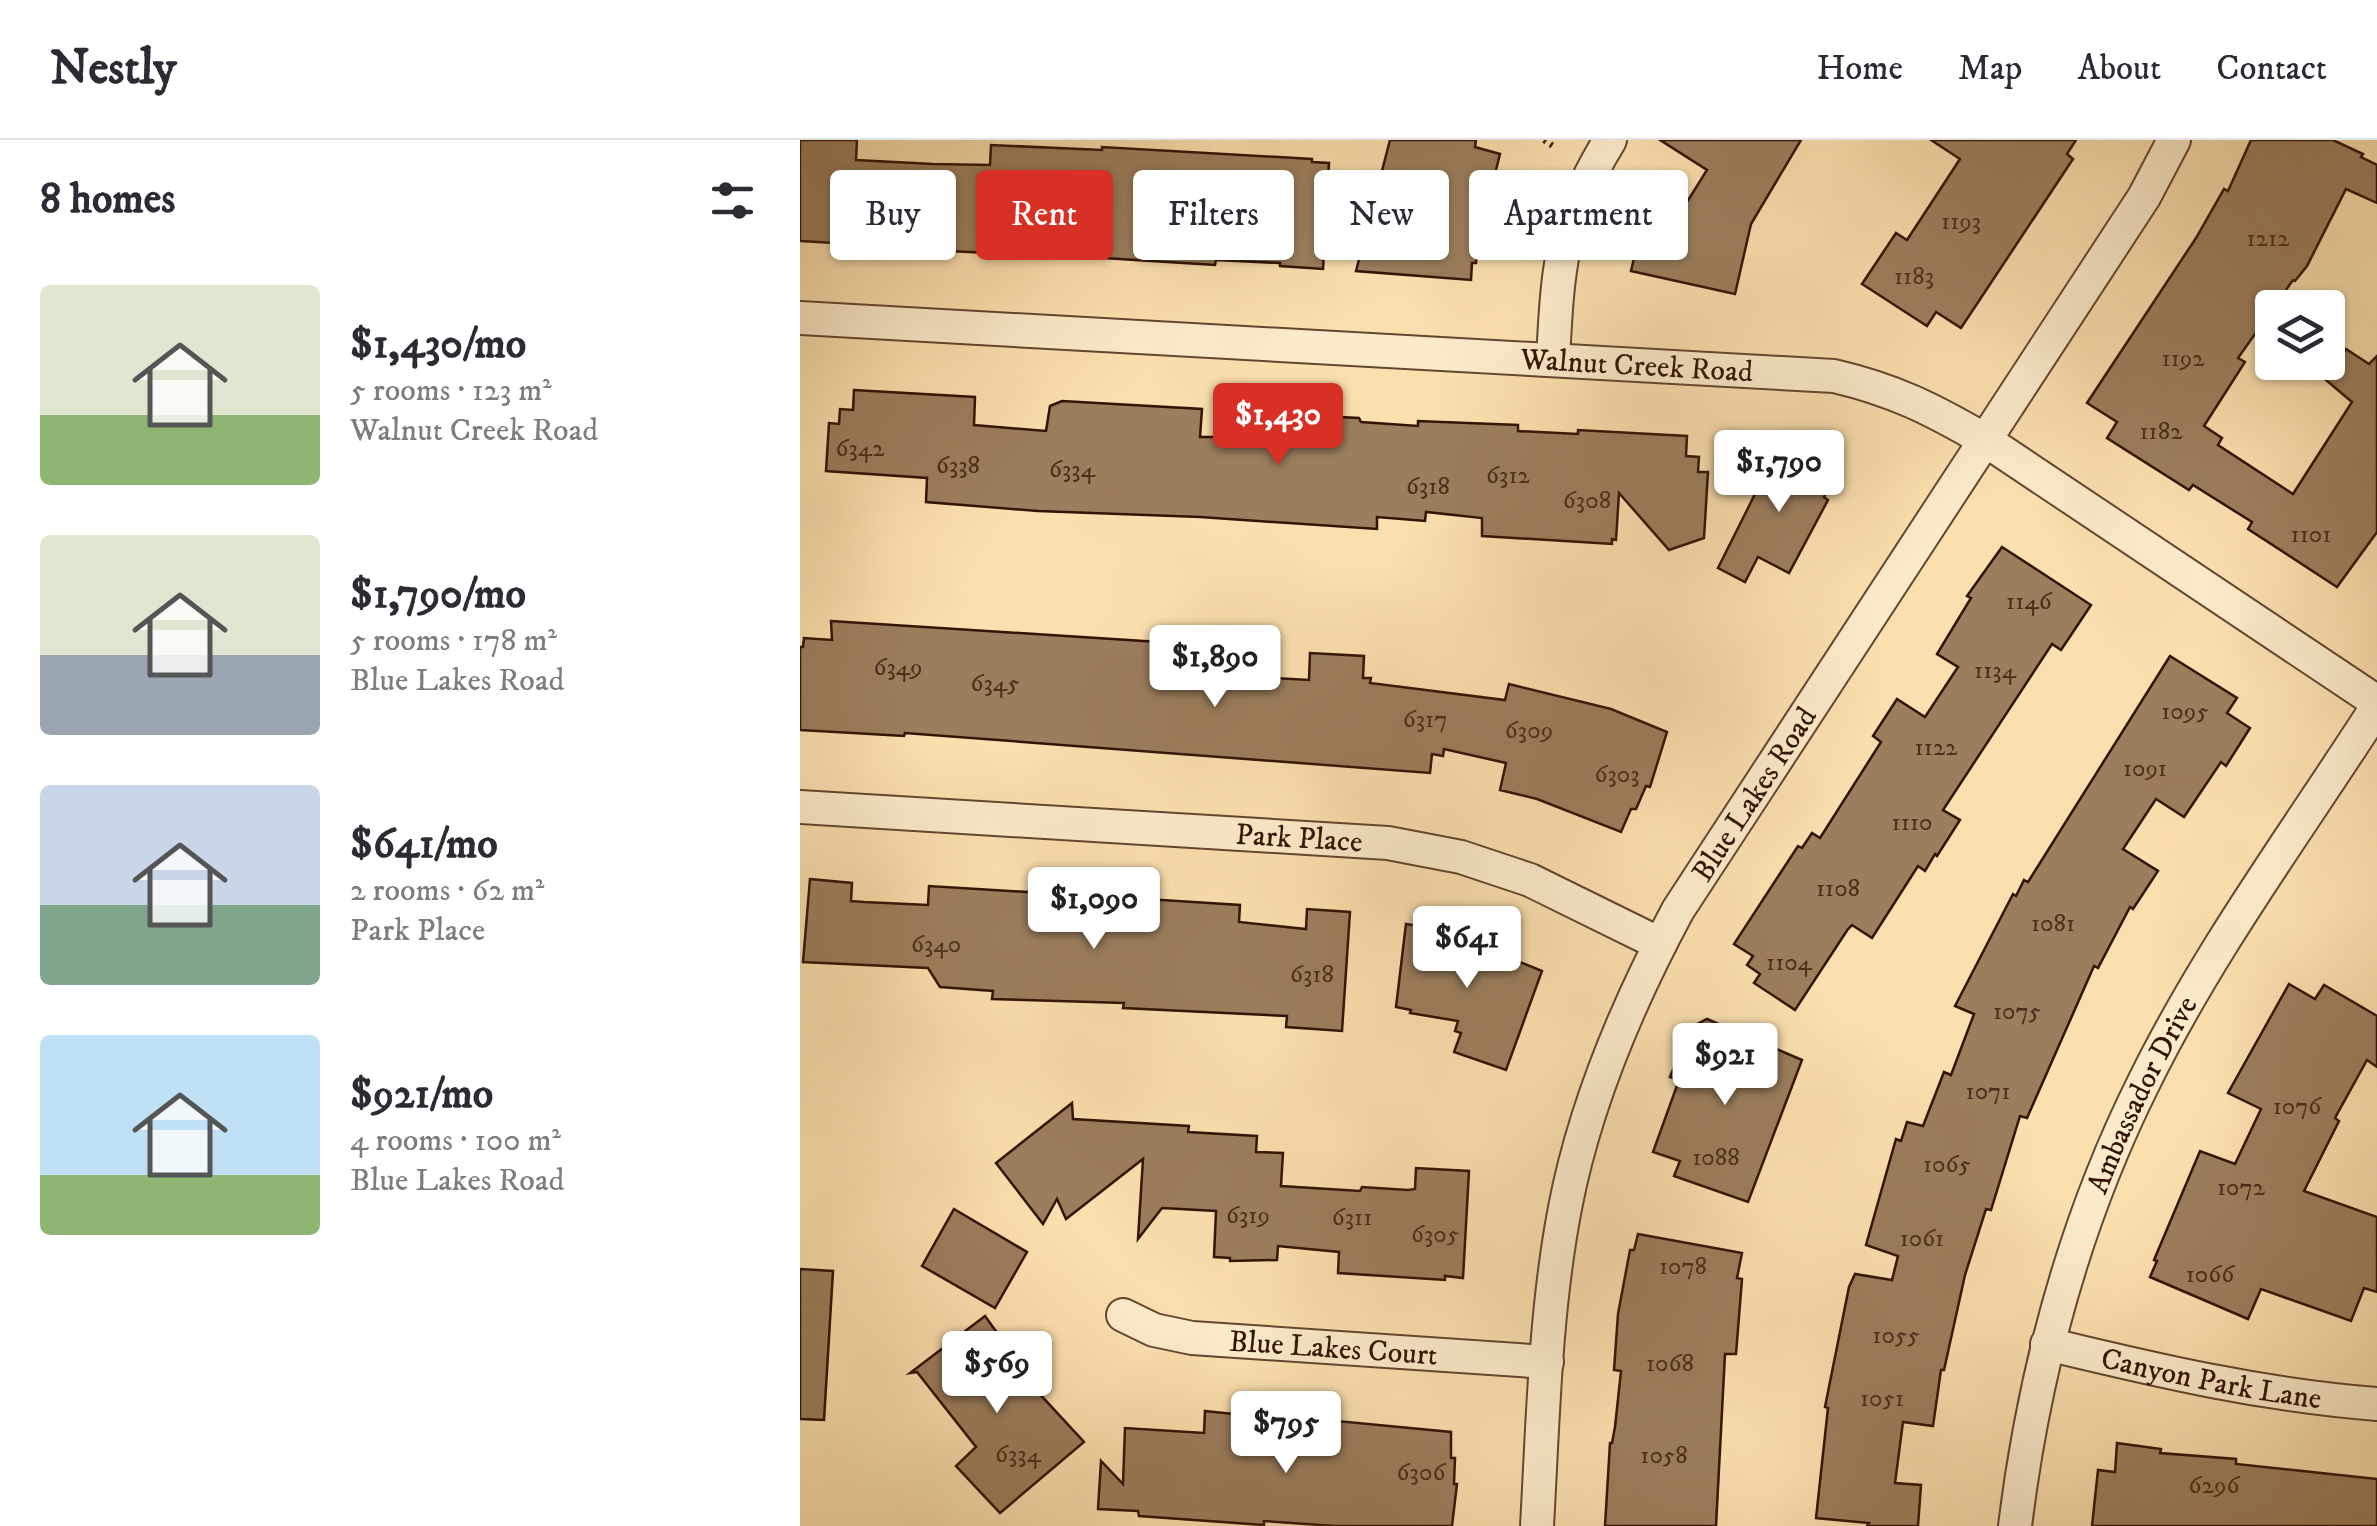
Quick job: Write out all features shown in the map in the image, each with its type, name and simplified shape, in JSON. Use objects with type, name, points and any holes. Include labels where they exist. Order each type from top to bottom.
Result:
[{"type":"street","points":[[1552,359],[1557,282],[1566,231],[1584,182],[1610,140]]},
{"type":"street","name":"Blue Lakes Road","points":[[1537,1526],[1551,1305],[1566,1206],[1589,1115],[1620,1029],[1678,910],[2144,197],[2174,140]]},
{"type":"street","name":"Walnut Creek Road","points":[[800,318],[1834,376],[1886,388],[1985,440],[2377,705]]},
{"type":"street","name":"Ambassador Drive","points":[[2015,1526],[2024,1451],[2047,1344],[2097,1188],[2143,1082],[2195,986],[2377,705]]},
{"type":"street","name":"Park Place","points":[[800,806],[1388,843],[1461,857],[1530,880],[1660,944]]},
{"type":"street","name":"Blue Lakes Court","points":[[1123,1315],[1154,1330],[1192,1338],[1547,1362]]},
{"type":"street","name":"Canyon Park Lane","points":[[2047,1344],[2202,1382],[2377,1404]]},
{"type":"path","points":[[1544,140],[1553,146]]},
{"type":"building","points":[[800,140],[857,140],[856,160],[933,164],[990,165],[991,145],[1102,147],[1329,163],[1329,170],[1314,170],[1314,260],[1324,260],[1323,269],[1216,260],[1294,260],[1294,170],[1133,170],[1133,260],[1113,259],[1113,170],[976,170],[976,252],[956,251],[956,170],[830,170],[830,243],[800,241]]},
{"type":"building","points":[[1390,140],[1476,140],[1475,147],[1500,154],[1496,170],[1469,170],[1469,260],[1476,260],[1472,263],[1471,280],[1356,271],[1359,260],[1449,260],[1449,170],[1382,170]]},
{"type":"building","points":[[1660,140],[1801,140],[1751,224],[1735,294],[1631,271],[1634,260],[1688,260],[1688,200],[1707,170]]},
{"type":"building","points":[[1931,140],[2076,140],[2067,154],[2073,159],[1961,328],[1936,312],[1927,326],[1862,284],[1896,233],[1907,240],[1960,159]]},
{"type":"building","points":[[2251,140],[2333,140],[2377,165],[2377,203],[2346,189],[2307,266],[2295,281],[2286,290],[2255,290],[2255,334],[2238,358],[2245,362],[2204,426],[2222,438],[2218,445],[2293,494],[2352,402],[2326,380],[2345,380],[2346,349],[2369,364],[2377,356],[2377,532],[2337,587],[2248,529],[2252,522],[2193,485],[2189,490],[2107,438],[2117,422],[2087,403],[2224,189],[2228,191]]},
{"type":"building","points":[[1136,260],[1216,260],[1215,265]]},
{"type":"building","points":[[854,390],[975,397],[974,425],[1046,431],[1050,406],[1062,401],[1202,409],[1200,437],[1261,437],[1262,413],[1359,418],[1361,422],[1418,426],[1418,421],[1518,425],[1518,431],[1687,436],[1686,456],[1699,457],[1698,472],[1708,472],[1704,538],[1669,550],[1619,493],[1616,540],[1612,539],[1612,544],[1482,536],[1482,518],[1426,512],[1425,521],[1377,517],[1377,529],[926,502],[927,478],[826,471],[829,423],[839,424],[840,409],[853,410]]},
{"type":"building","points":[[1780,444],[1819,463],[1816,469],[1833,478],[1824,497],[1828,500],[1789,573],[1758,557],[1745,582],[1718,568]]},
{"type":"building","points":[[2002,547],[2091,605],[2061,650],[2052,644],[1943,810],[1960,820],[1937,856],[1925,871],[1918,866],[1872,938],[1852,925],[1848,929],[1795,1010],[1754,983],[1760,974],[1747,965],[1753,956],[1734,944],[1798,846],[1802,848],[1812,833],[1820,838],[1881,742],[1873,736],[1897,699],[1925,717],[1958,667],[1937,654],[1971,598],[1967,596]]},
{"type":"building","points":[[831,621],[1174,643],[1193,647],[1192,669],[1241,672],[1240,676],[1309,680],[1310,653],[1364,656],[1363,678],[1371,678],[1370,683],[1505,700],[1509,684],[1611,709],[1667,732],[1650,787],[1646,786],[1636,809],[1631,809],[1621,832],[1537,799],[1500,790],[1506,763],[1444,749],[1443,756],[1432,754],[1430,773],[905,733],[904,736],[800,730],[800,647],[804,638],[832,640]]},
{"type":"building","points":[[2170,656],[2237,698],[2227,713],[2250,728],[2226,766],[2221,762],[2184,817],[2156,799],[2123,849],[2158,871],[2133,909],[2130,907],[2098,968],[2094,966],[2027,1118],[2020,1116],[1991,1210],[1986,1209],[1965,1275],[1941,1370],[1933,1426],[1903,1422],[1895,1483],[1921,1485],[1918,1526],[1867,1526],[1869,1523],[1816,1518],[1828,1408],[1825,1407],[1849,1287],[1855,1274],[1892,1280],[1898,1256],[1866,1245],[1896,1139],[1901,1141],[1907,1122],[1923,1126],[1944,1072],[1951,1075],[1974,1014],[1955,1006],[2013,894],[2016,896],[2024,880],[2028,882]]},
{"type":"building","points":[[810,879],[852,883],[851,901],[864,902],[928,905],[929,886],[1060,894],[1058,921],[1129,926],[1131,898],[1240,905],[1239,922],[1306,929],[1307,909],[1350,912],[1342,1031],[1286,1027],[1287,1016],[1123,1008],[1124,1003],[992,999],[993,991],[940,987],[928,968],[803,962]]},
{"type":"building","points":[[1406,924],[1449,930],[1449,934],[1511,955],[1510,958],[1542,971],[1506,1070],[1454,1052],[1461,1033],[1455,1031],[1458,1021],[1396,1007]]},
{"type":"building","points":[[2289,984],[2315,999],[2324,985],[2377,1016],[2377,1067],[2367,1060],[2335,1118],[2339,1121],[2304,1191],[2377,1217],[2377,1292],[2364,1288],[2351,1321],[2261,1289],[2248,1319],[2150,1277],[2200,1151],[2235,1164],[2261,1109],[2228,1093]]},
{"type":"building","points":[[1707,1019],[1802,1060],[1748,1202],[1674,1176],[1680,1161],[1653,1152],[1679,1080],[1670,1077],[1690,1028]]},
{"type":"building","points":[[1072,1103],[1073,1119],[1189,1126],[1188,1132],[1257,1136],[1256,1152],[1283,1153],[1281,1186],[1408,1190],[1415,1189],[1416,1168],[1469,1171],[1463,1278],[1338,1273],[1339,1252],[1278,1246],[1277,1260],[1230,1261],[1214,1257],[1216,1211],[1162,1208],[1138,1239],[1143,1159],[1066,1219],[1057,1199],[1043,1224],[996,1163]]},
{"type":"building","points":[[954,1209],[1027,1252],[995,1308],[922,1266]]},
{"type":"building","points":[[1638,1234],[1742,1253],[1737,1278],[1742,1279],[1736,1354],[1725,1354],[1716,1526],[1605,1526],[1610,1443],[1621,1371],[1614,1370],[1618,1314],[1630,1250],[1634,1250]]},
{"type":"building","points":[[800,1269],[833,1271],[824,1420],[800,1419]]},
{"type":"building","points":[[985,1316],[1008,1348],[999,1350],[1084,1442],[1000,1513],[956,1466],[976,1447],[917,1372],[910,1373]]},
{"type":"building","points":[[1205,1411],[1262,1417],[1266,1420],[1265,1443],[1326,1443],[1327,1420],[1451,1432],[1457,1484],[1452,1526],[1335,1526],[1264,1521],[1264,1525],[1139,1516],[1138,1511],[1098,1509],[1101,1461],[1123,1484],[1125,1428],[1204,1433]]},
{"type":"building","points":[[2117,1443],[2161,1449],[2160,1453],[2236,1459],[2236,1464],[2377,1479],[2377,1526],[2092,1526],[2098,1470],[2115,1472]]}]
